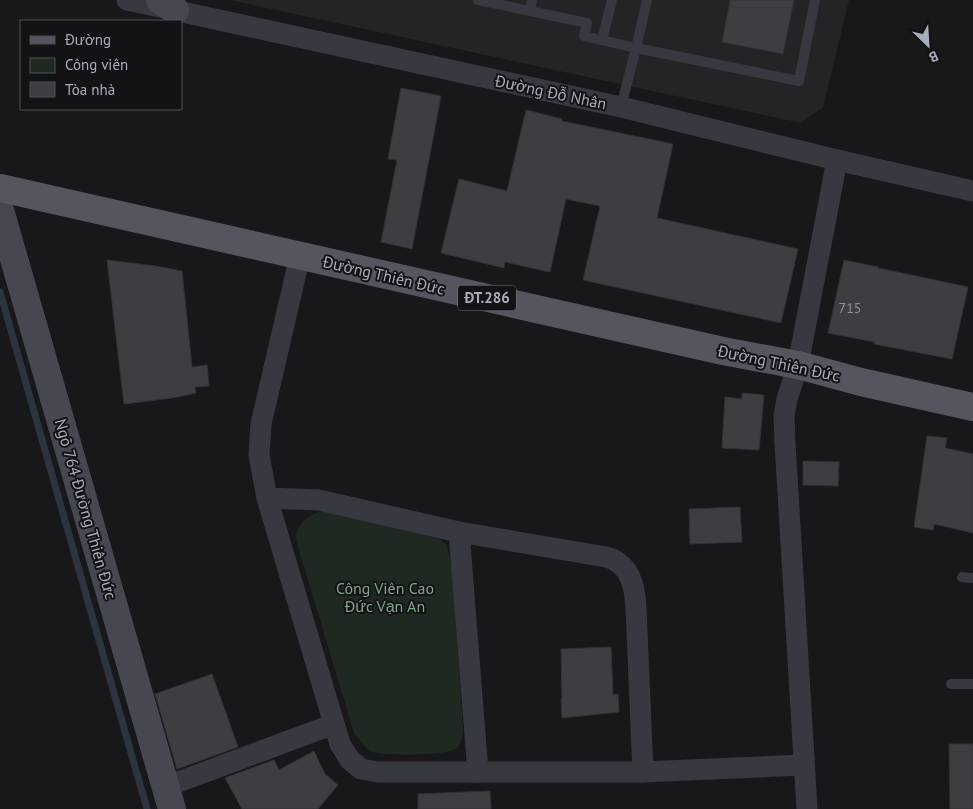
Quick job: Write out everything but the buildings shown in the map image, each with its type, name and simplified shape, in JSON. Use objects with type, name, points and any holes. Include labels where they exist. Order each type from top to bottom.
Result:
[{"type":"main road","name":"Đường Thiên Đức","points":[[0,188],[740,354],[798,365],[861,382],[973,407]]},
{"type":"street","name":"Đường Đỗ Nhân","points":[[126,0],[167,5],[621,107],[973,191]]},
{"type":"street","points":[[807,809],[784,416],[787,399],[798,365],[838,160]]},
{"type":"street","name":"Ngõ 764 Đường Thiên Đức","points":[[0,210],[168,798]]},
{"type":"street","points":[[300,256],[262,424],[259,455],[267,498],[334,724],[340,744],[350,760],[361,769],[378,772],[643,772],[804,765]]},
{"type":"street","points":[[267,498],[319,500],[459,532],[606,557],[618,562],[627,572],[634,588],[643,772]]},
{"type":"street","points":[[459,532],[478,772]]},
{"type":"street","points":[[168,798],[334,724]]},
{"type":"lane","points":[[478,0],[587,23],[584,36],[799,81],[815,0]]},
{"type":"lane","points":[[530,11],[532,0]]},
{"type":"lane","points":[[602,40],[612,0]]},
{"type":"lane","points":[[621,107],[647,0]]},
{"type":"lane","points":[[962,577],[973,578]]},
{"type":"lane","points":[[951,684],[973,684]]},
{"type":"shaded area","points":[[230,0],[849,0],[823,107],[801,123]]},
{"type":"green space","name":"Công Viên Cao Đức Vạn An","points":[[322,511],[436,536],[446,544],[452,564],[463,730],[459,746],[452,751],[402,755],[373,752],[354,733],[296,540],[301,524],[310,516]]},
{"type":"waterway","points":[[0,292],[147,809]]}]
